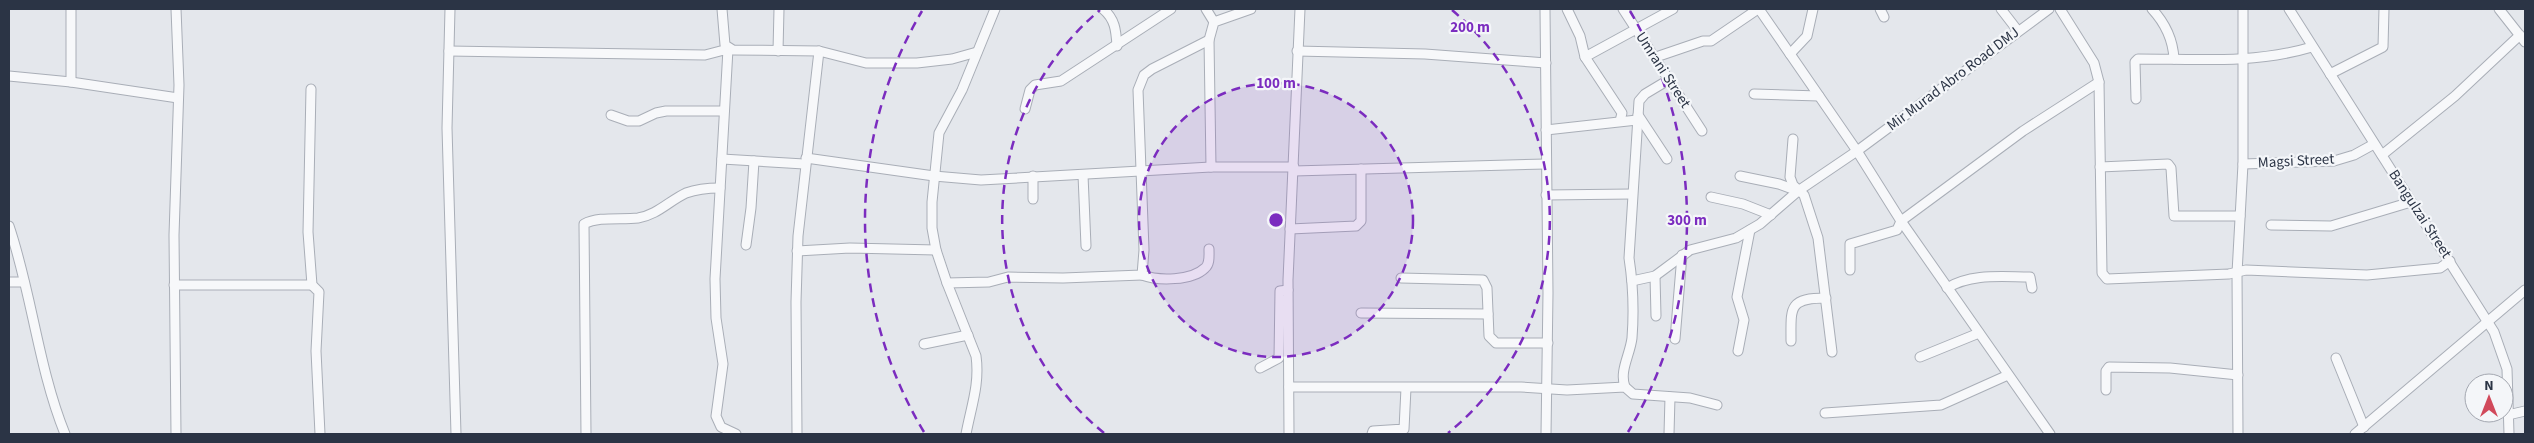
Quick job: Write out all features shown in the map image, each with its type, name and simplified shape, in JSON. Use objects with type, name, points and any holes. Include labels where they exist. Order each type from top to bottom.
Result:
[{"type":"street","points":[[71,9],[71,82]]},
{"type":"street","points":[[176,9],[178,98],[174,285],[176,434]]},
{"type":"street","points":[[450,9],[447,128],[456,434]]},
{"type":"street","points":[[722,9],[725,45],[728,49],[714,279],[716,318],[723,364],[716,416],[721,427],[736,434]]},
{"type":"street","points":[[778,51],[779,9]]},
{"type":"street","points":[[966,434],[977,392],[978,368],[976,356],[947,284],[936,250],[932,228],[934,176],[939,133],[962,90],[995,9]]},
{"type":"street","points":[[1103,9],[1111,16],[1116,31],[1117,46]]},
{"type":"street","points":[[1025,109],[1030,90],[1035,86],[1061,81],[1171,9]]},
{"type":"street","points":[[1206,9],[1214,22],[1209,40],[1211,167]]},
{"type":"street","points":[[1214,22],[1252,9]]},
{"type":"street","points":[[1289,434],[1288,290],[1300,9]]},
{"type":"street","points":[[1546,9],[1548,343],[1546,434]]},
{"type":"street","points":[[1567,9],[1580,36],[1585,57],[1622,113],[1620,121]]},
{"type":"street","name":"Umrani Street","points":[[1623,9],[1702,131]]},
{"type":"street","points":[[1585,57],[1674,9]]},
{"type":"street","points":[[1656,58],[1703,41],[1711,41],[1759,9],[1857,151],[1900,221],[2050,434]]},
{"type":"street","points":[[1790,54],[1807,36],[1813,9]]},
{"type":"street","points":[[2001,9],[2018,31]]},
{"type":"street","name":"Mir Murad Abro Road DMJ","points":[[1655,276],[1690,250],[1704,245],[1722,243],[1750,230],[1771,215],[1798,191],[1857,151],[2049,9]]},
{"type":"street","points":[[2060,9],[2094,63],[2099,82],[2102,274],[2107,279],[2237,273],[2246,270],[2367,275],[2440,268],[2450,261]]},
{"type":"street","points":[[2152,9],[2160,18],[2173,44],[2174,59]]},
{"type":"street","points":[[2238,434],[2237,273],[2243,164],[2243,9]]},
{"type":"street","name":"Bangulzai Street","points":[[2289,9],[2494,332],[2506,373]]},
{"type":"street","points":[[2330,74],[2383,46],[2384,9]]},
{"type":"street","points":[[2382,155],[2523,39],[2499,9]]},
{"type":"street","points":[[1142,275],[1144,250],[1138,90],[1144,74],[1209,40]]},
{"type":"street","points":[[2136,98],[2135,60],[2242,60],[2291,53],[2312,46]]},
{"type":"street","points":[[449,51],[705,55],[728,49],[819,51],[866,63],[926,62],[952,59],[977,52]]},
{"type":"street","points":[[797,434],[797,251],[805,161],[819,51]]},
{"type":"street","points":[[1298,51],[1425,54],[1546,63]]},
{"type":"street","points":[[9,76],[71,82],[178,98]]},
{"type":"street","points":[[1670,79],[1645,94],[1639,101],[1629,258],[1632,281],[1632,339],[1622,380],[1625,387],[1633,394],[1690,398],[1717,405]]},
{"type":"street","points":[[1850,270],[1850,244],[1897,230],[1900,221],[2023,131],[2099,82]]},
{"type":"street","points":[[311,89],[308,232],[312,285],[319,292],[316,350],[320,434]]},
{"type":"street","points":[[1754,94],[1819,96]]},
{"type":"street","points":[[612,115],[628,121],[639,121],[656,113],[724,111]]},
{"type":"street","points":[[1546,130],[1638,117]]},
{"type":"street","points":[[1638,117],[1667,158]]},
{"type":"street","points":[[1793,139],[1790,177],[1798,191]]},
{"type":"street","name":"Magsi Street","points":[[2243,164],[2334,161],[2354,155],[2374,144]]},
{"type":"street","points":[[722,159],[805,161],[981,180],[1211,167],[1362,169],[1546,164]]},
{"type":"street","points":[[746,245],[752,208],[754,161]]},
{"type":"street","points":[[2100,167],[2168,164],[2171,168],[2174,216],[2240,216]]},
{"type":"street","points":[[1290,229],[1356,226],[1361,221],[1362,169]]},
{"type":"street","points":[[1083,175],[1086,246]]},
{"type":"street","points":[[1033,176],[1033,199]]},
{"type":"street","points":[[1740,176],[1780,184],[1804,195],[1818,238],[1832,352]]},
{"type":"street","points":[[586,434],[583,388],[584,224],[600,220],[639,218],[671,204],[685,194],[705,188],[720,188]]},
{"type":"street","points":[[1546,195],[1632,194]]},
{"type":"street","points":[[1711,197],[1743,204],[1771,215]]},
{"type":"street","points":[[2271,225],[2331,226],[2412,202]]},
{"type":"street","points":[[9,226],[41,359],[64,434]]},
{"type":"street","points":[[1738,352],[1744,320],[1737,298],[1750,230]]},
{"type":"street","points":[[797,251],[850,248],[936,250]]},
{"type":"street","points":[[947,284],[989,282],[1008,277],[1063,278],[1142,275],[1174,278],[1196,273],[1205,268],[1209,262],[1209,249]]},
{"type":"street","points":[[1675,339],[1682,255]]},
{"type":"street","points":[[1632,281],[1655,276],[1656,316]]},
{"type":"street","points":[[1947,288],[1957,283],[1987,276],[2030,277],[2032,288]]},
{"type":"street","points":[[1401,278],[1483,280],[1487,288],[1489,336],[1496,343],[1548,343]]},
{"type":"street","points":[[9,282],[24,282]]},
{"type":"street","points":[[174,285],[312,285]]},
{"type":"street","points":[[1260,368],[1279,358],[1280,291],[1288,290]]},
{"type":"street","points":[[2355,434],[2525,290]]},
{"type":"street","points":[[1791,341],[1791,321],[1795,304],[1801,299],[1826,298]]},
{"type":"street","points":[[1361,313],[1488,314]]},
{"type":"street","points":[[1920,357],[1978,333]]},
{"type":"street","points":[[924,344],[968,336]]},
{"type":"street","points":[[2336,358],[2364,427]]},
{"type":"street","points":[[2106,390],[2106,371],[2109,367],[2170,368],[2238,375]]},
{"type":"street","points":[[1825,413],[1941,405],[2008,376]]},
{"type":"street","points":[[1289,387],[1547,388],[1567,390],[1625,387]]},
{"type":"street","points":[[1372,434],[1374,431],[1404,429],[1406,388]]},
{"type":"street","points":[[1669,434],[1670,397]]}]
